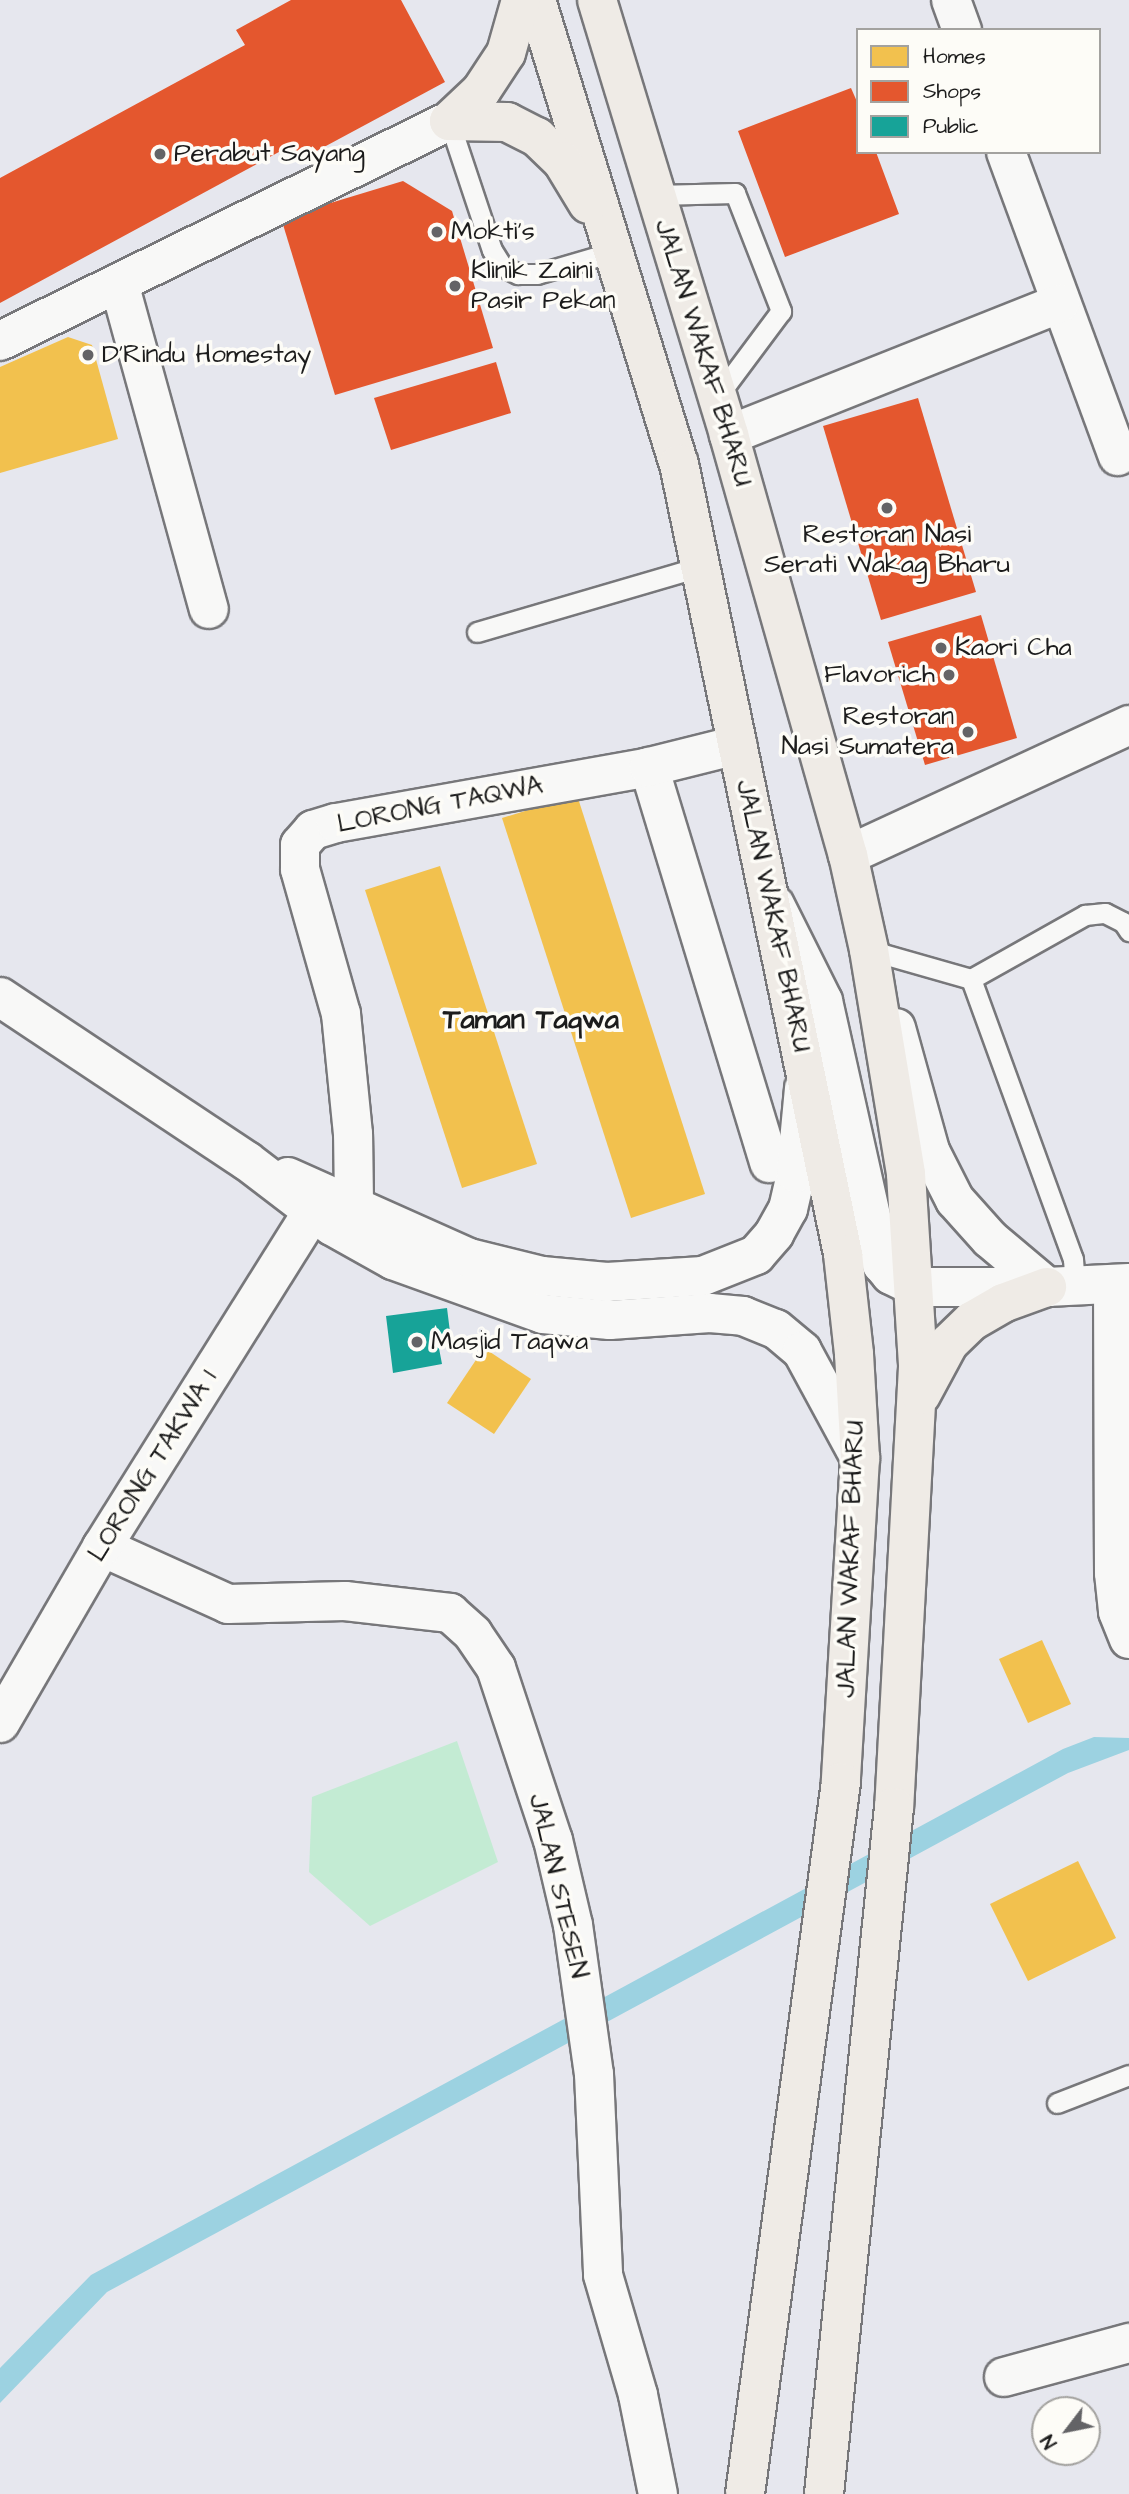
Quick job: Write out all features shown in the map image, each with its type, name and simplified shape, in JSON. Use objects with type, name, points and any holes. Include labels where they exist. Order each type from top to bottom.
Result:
[{"type":"main road","points":[[449,121],[481,91],[506,52],[521,0]]},
{"type":"main road","name":"JALAN WAKAF BHARU","points":[[536,0],[616,251],[679,464],[843,1254],[860,1458],[841,1782],[745,2494]]},
{"type":"main road","name":"JALAN WAKAF BHARU","points":[[597,0],[729,435],[848,855],[869,950],[906,1174],[916,1287],[917,1406]]},
{"type":"main road","points":[[449,121],[508,122],[537,137],[562,161],[616,251]]},
{"type":"main road","points":[[824,2494],[894,1807],[917,1406],[929,1374],[949,1343],[1003,1303],[1061,1286]]},
{"type":"street","points":[[951,0],[961,28]]},
{"type":"street","points":[[0,341],[449,121]]},
{"type":"street","points":[[1007,154],[1118,456]]},
{"type":"street","points":[[119,283],[209,609]]},
{"type":"street","points":[[729,435],[1060,303]]},
{"type":"street","points":[[848,855],[1129,725]]},
{"type":"street","name":"LORONG TAQWA","points":[[354,1202],[353,1134],[341,1014],[300,869],[300,845],[313,830],[336,823],[649,767],[737,744]]},
{"type":"street","points":[[649,767],[769,1163]]},
{"type":"street","points":[[770,895],[823,1001],[877,1250],[891,1275],[916,1287],[1121,1284],[1114,1573],[1118,1612],[1129,1640]]},
{"type":"street","name":"JALAN WAKAF BHARU","points":[[869,950],[930,1151],[955,1200],[990,1240],[1061,1286]]},
{"type":"street","points":[[0,997],[247,1161],[312,1212],[393,1260],[543,1314],[610,1320],[710,1313],[743,1316],[776,1329],[802,1351],[860,1458]]},
{"type":"street","points":[[247,1161],[354,1202],[415,1237],[469,1258],[542,1276],[607,1282],[703,1276],[728,1269],[756,1255],[788,1209],[796,1172],[806,1071]]},
{"type":"street","name":"LORONG TAKWA 1","points":[[0,1723],[102,1547],[312,1212]]},
{"type":"street","name":"JALAN STESEN","points":[[102,1547],[220,1602],[345,1601],[450,1613],[473,1634],[496,1668],[553,1840],[591,2042],[603,2275],[638,2395],[658,2494]]},
{"type":"street","points":[[1004,2378],[1129,2343]]},
{"type":"lane","points":[[449,121],[492,250],[502,266],[519,274],[537,274],[616,251]]},
{"type":"lane","points":[[656,195],[735,193],[781,311],[717,397]]},
{"type":"lane","points":[[477,632],[700,567]]},
{"type":"lane","points":[[869,950],[971,979],[1085,915],[1105,913],[1123,922],[1129,931]]},
{"type":"lane","points":[[971,979],[1073,1259],[1061,1286]]},
{"type":"lane","points":[[1057,2103],[1129,2075]]},
{"type":"green space","points":[[457,1741],[498,1862],[370,1926],[309,1872],[312,1797]]},
{"type":"water","points":[[1094,1737],[1129,1738],[1129,1750],[1068,1773],[107,2292],[0,2403],[0,2368],[91,2275],[1063,1749]]},
{"type":"building: Homes","points":[[68,337],[92,345],[118,439],[0,473],[0,367]]},
{"type":"building: Homes","points":[[577,795],[705,1194],[631,1218],[502,818]]},
{"type":"building: Homes","points":[[440,866],[537,1164],[462,1188],[365,890]]},
{"type":"building: Homes","points":[[484,1348],[531,1379],[494,1434],[447,1403]]},
{"type":"building: Homes","points":[[1042,1640],[1071,1704],[1028,1723],[999,1659]]},
{"type":"building: Homes","points":[[1078,1861],[1116,1938],[1028,1981],[990,1904]]},
{"type":"building: Shops","name":"Perabut Sayang","points":[[291,0],[401,0],[445,82],[298,161],[290,146],[0,303],[0,178],[245,45],[236,30]]},
{"type":"building: Shops","points":[[851,88],[856,99],[856,154],[877,154],[899,214],[785,257],[738,131]]},
{"type":"building: Shops","points":[[403,181],[452,211],[493,348],[335,395],[281,218]]},
{"type":"building: Shops","points":[[496,362],[511,413],[391,450],[374,398]]},
{"type":"building: Shops","points":[[918,398],[976,592],[881,620],[823,426]]},
{"type":"building: Shops","points":[[981,615],[1017,738],[925,765],[888,642]]},
{"type":"building: Public","name":"Masjid Taqwa","points":[[447,1308],[451,1340],[438,1343],[442,1364],[393,1373],[386,1316]]},
{"type":"place","name":"Perabut Sayang","points":[[160,154]]},
{"type":"place","name":"Mokti’s","points":[[437,232]]},
{"type":"place","name":"Klinik Zaini Pasir Pekan","points":[[455,286]]},
{"type":"place","name":"D’Rindu Homestay","points":[[88,355]]},
{"type":"place","name":"Restoran Nasi Serati Wakag Bharu","points":[[887,508]]},
{"type":"place","name":"Kaori Cha","points":[[941,648]]},
{"type":"place","name":"Flavorich","points":[[949,675]]},
{"type":"place","name":"Restoran Nasi Sumatera","points":[[968,732]]},
{"type":"place","name":"Masjid Taqwa","points":[[417,1342]]},
{"type":"district","name":"Taman Taqwa","points":[[531,1020]]}]
